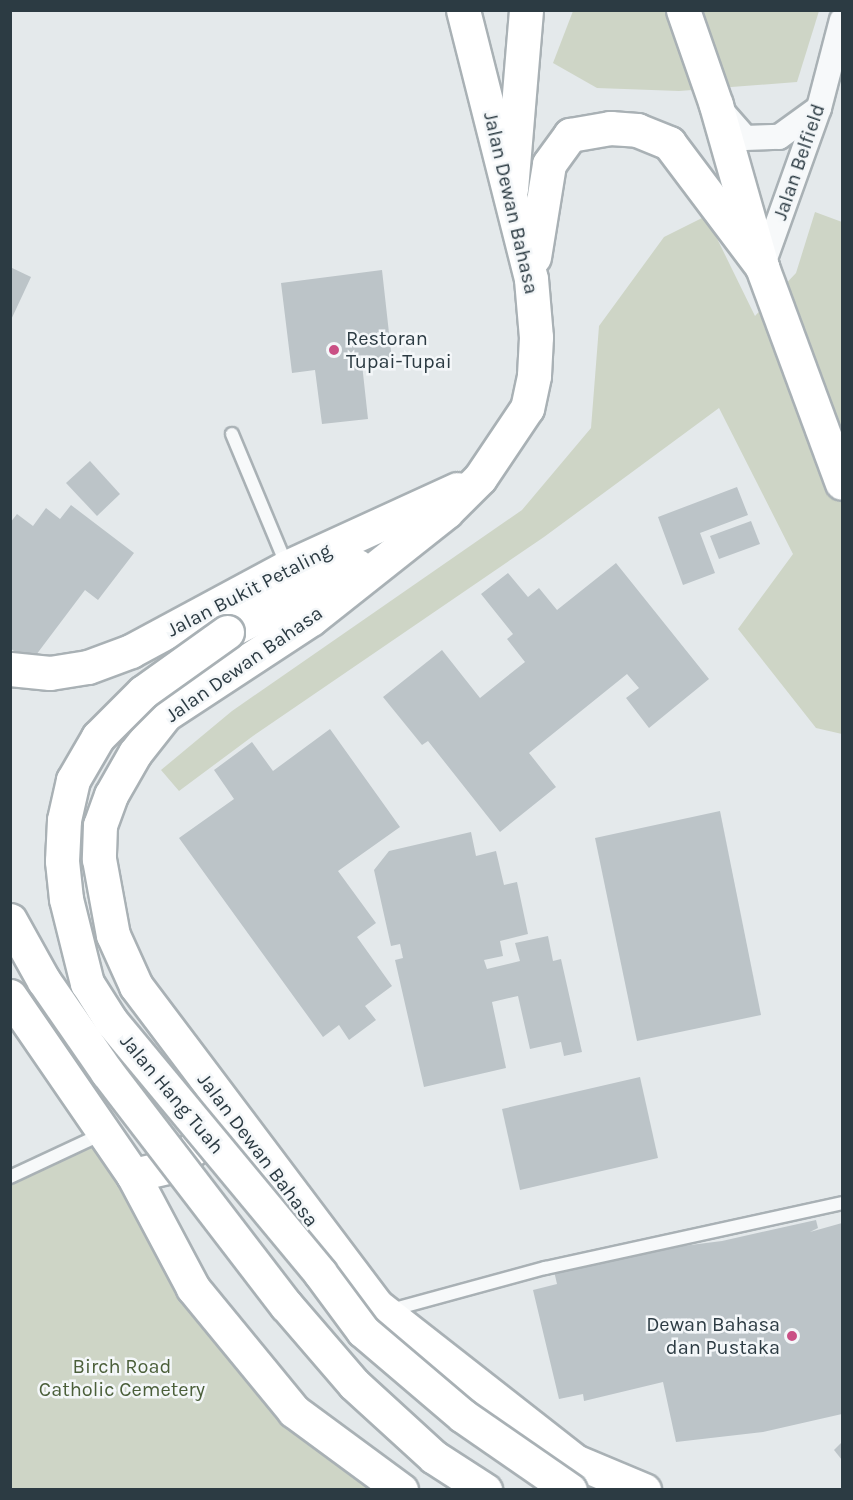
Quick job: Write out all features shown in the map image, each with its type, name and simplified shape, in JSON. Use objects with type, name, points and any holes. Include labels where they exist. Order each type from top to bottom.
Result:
[{"type":"main road","name":"Jalan Dewan Bahasa","points":[[463,10],[511,189],[531,279],[536,337],[527,408],[480,478],[416,537],[311,619],[165,715],[135,753],[107,805],[100,825],[99,859],[113,935],[136,986],[215,1094],[385,1312],[574,1461],[644,1490]]},
{"type":"main road","points":[[511,189],[526,10]]},
{"type":"main road","points":[[683,10],[716,105],[762,267],[843,483]]},
{"type":"main road","points":[[531,279],[549,164],[570,135],[610,128],[637,130],[669,143],[762,267]]},
{"type":"main road","name":"Jalan Bukit Petaling","points":[[10,669],[50,673],[88,667],[131,651],[287,567],[480,478]]},
{"type":"main road","name":"Jalan Hang Tuah","points":[[416,537],[227,632],[143,692],[98,737],[73,780],[64,820],[62,861],[66,899],[87,983],[111,1021],[320,1273],[363,1331],[463,1416],[570,1490]]},
{"type":"main road","name":"Jalan Hang Tuah","points":[[10,920],[44,981],[107,1072],[286,1305],[354,1384],[434,1456],[485,1490]]},
{"type":"main road","points":[[10,996],[133,1175],[193,1288],[294,1411],[400,1490]]},
{"type":"main road","points":[[133,1175],[171,1166],[200,1143],[215,1118],[215,1094]]},
{"type":"street","name":"Jalan Belfield","points":[[762,267],[819,108],[843,20]]},
{"type":"street","points":[[716,105],[744,138],[779,136],[819,108]]},
{"type":"lane","points":[[232,434],[287,567]]},
{"type":"lane","points":[[10,1177],[106,1133]]},
{"type":"lane","points":[[385,1312],[545,1268],[843,1203]]},
{"type":"green space","points":[[573,11],[819,11],[797,82],[679,91],[597,88],[553,63]]},
{"type":"green space","points":[[815,212],[842,222],[842,734],[816,728],[738,629],[793,554],[719,408],[544,537],[253,736],[179,791],[161,770],[232,711],[522,510],[591,428],[599,326],[664,237],[706,216],[755,316],[796,273]]},
{"type":"green space","name":"Birch Road Catholic Cemetery","points":[[106,1133],[294,1411],[404,1490],[11,1490],[11,1180]]},
{"type":"building","points":[[10,267],[31,277],[10,322]]},
{"type":"building","points":[[382,270],[392,360],[362,364],[368,419],[322,424],[315,370],[292,373],[281,283]]},
{"type":"building","points":[[90,461],[120,494],[97,516],[66,483]]},
{"type":"building","points":[[737,487],[748,515],[700,533],[715,573],[683,585],[658,517]]},
{"type":"building","points":[[71,505],[134,553],[98,600],[85,590],[30,663],[10,648],[10,523],[17,514],[33,526],[46,508],[60,519]]},
{"type":"building","points":[[751,521],[760,544],[719,559],[710,536]]},
{"type":"building","points":[[616,563],[709,679],[649,728],[626,698],[639,688],[627,674],[529,753],[556,787],[500,832],[428,741],[422,745],[383,697],[442,650],[480,698],[525,662],[507,639],[513,634],[481,594],[508,573],[528,597],[539,588],[557,610]]},
{"type":"building","points":[[330,729],[400,827],[338,871],[376,923],[357,937],[392,986],[365,1006],[376,1020],[349,1040],[339,1025],[323,1037],[179,838],[234,799],[214,770],[252,742],[273,771]]},
{"type":"building","points":[[720,811],[761,1015],[637,1041],[595,838]]},
{"type":"building","points":[[471,832],[476,856],[496,851],[504,885],[517,882],[528,934],[500,941],[503,956],[484,960],[487,969],[520,961],[515,943],[548,936],[553,961],[561,959],[582,1052],[564,1056],[561,1042],[530,1049],[518,996],[492,1002],[506,1068],[424,1087],[395,960],[403,958],[400,944],[391,946],[374,870],[389,851]]},
{"type":"building","points":[[640,1077],[658,1158],[520,1190],[502,1109]]},
{"type":"building","points":[[816,1220],[818,1228],[810,1232],[842,1223],[842,1414],[763,1432],[676,1442],[663,1382],[584,1401],[583,1394],[559,1399],[533,1290],[557,1284],[554,1271],[635,1252],[722,1241]]},
{"type":"building","points":[[842,1442],[842,1460],[834,1450]]},
{"type":"place","name":"Restoran Tupai-Tupai","points":[[334,350]]},
{"type":"place","name":"Dewan Bahasa dan Pustaka","points":[[792,1336]]}]
